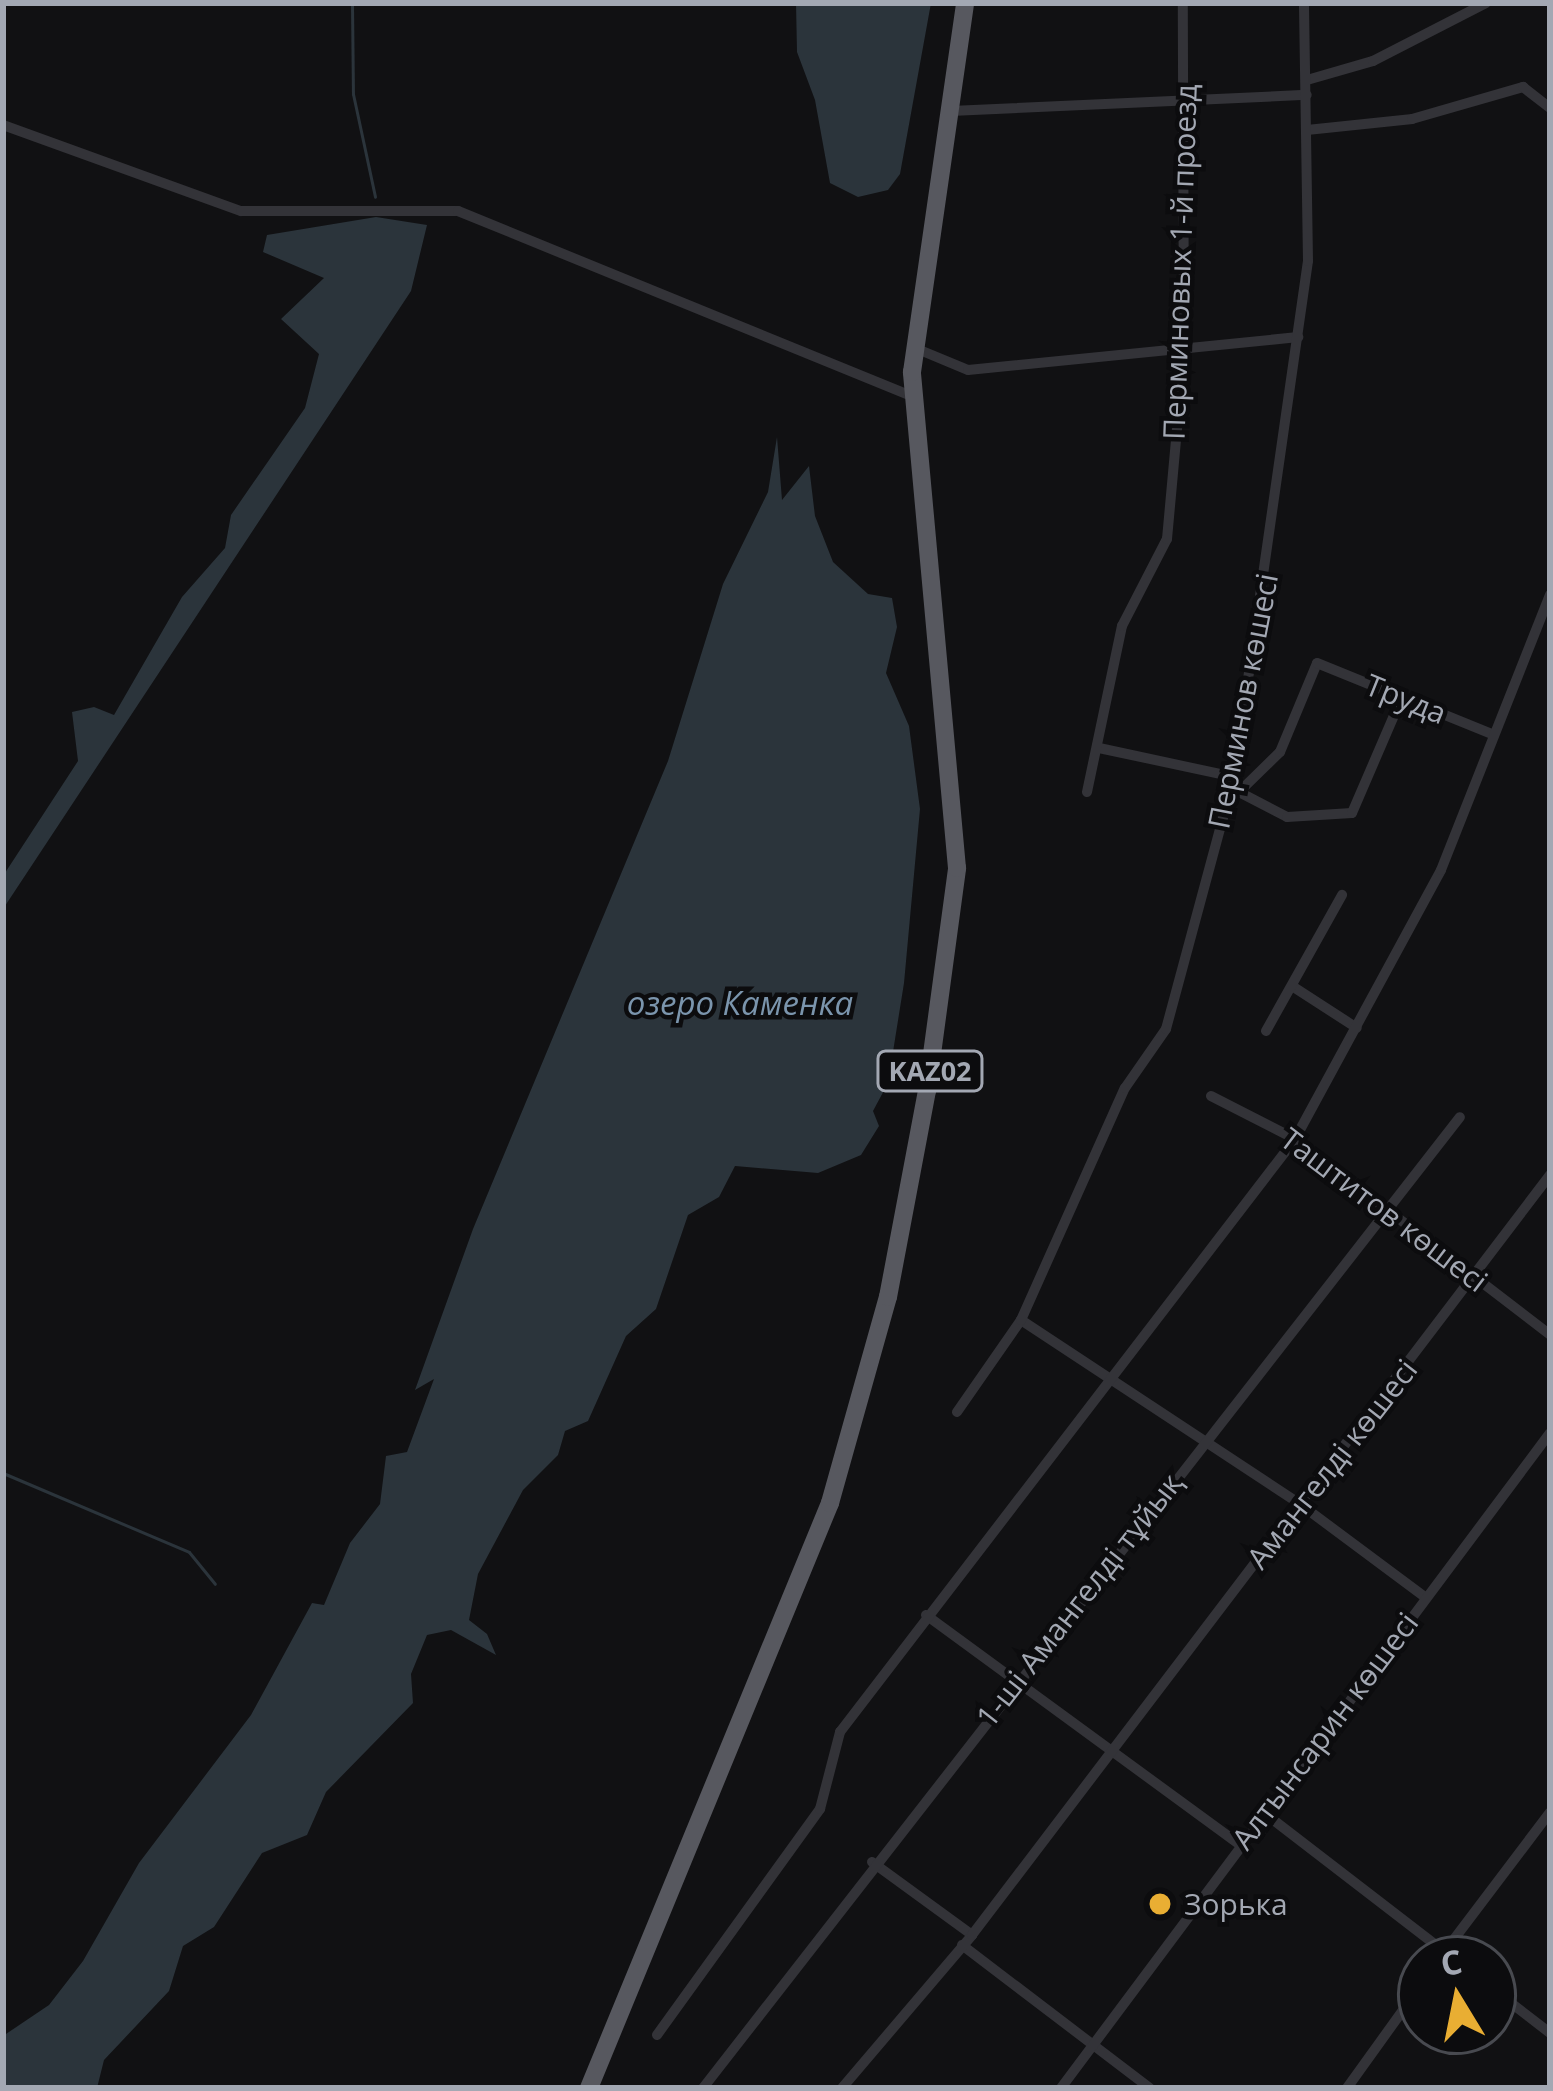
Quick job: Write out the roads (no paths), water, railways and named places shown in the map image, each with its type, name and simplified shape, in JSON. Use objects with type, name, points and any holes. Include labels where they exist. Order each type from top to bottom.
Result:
[{"type":"highway","name":"KAZ02","points":[[590,2088],[822,1522],[888,1297],[957,890],[912,396],[965,3]]},
{"type":"street","name":"Перминовых 1-й проезд","points":[[1087,792],[1122,626],[1165,550],[1184,352],[1187,100],[1183,3]]},
{"type":"street","name":"Перминов көшесі","points":[[957,1412],[1021,1321],[1119,1099],[1169,1021],[1235,786],[1308,261],[1304,3]]},
{"type":"street","points":[[1306,80],[1373,61],[1486,3]]},
{"type":"street","points":[[1307,130],[1412,119],[1526,87],[1550,109]]},
{"type":"street","points":[[951,111],[1307,95]]},
{"type":"street","points":[[3,125],[242,212],[458,211],[912,396]]},
{"type":"street","points":[[915,348],[968,370],[1067,364],[1136,349],[1184,352],[1298,337]]},
{"type":"street","points":[[657,2035],[789,1860],[830,1786],[840,1732],[1294,1139],[1441,870],[1550,595]]},
{"type":"street","name":"Труда","points":[[1235,786],[1282,748],[1317,663],[1494,735]]},
{"type":"street","points":[[1099,748],[1235,786],[1287,817],[1352,813],[1402,697]]},
{"type":"street","points":[[1267,1031],[1342,895]]},
{"type":"street","points":[[1292,986],[1357,1028]]},
{"type":"street","name":"Таштитов көшесі","points":[[1210,1096],[1294,1139],[1550,1335]]},
{"type":"street","name":"1-ші Амангелді тұйық","points":[[704,2088],[872,1862],[1460,1117]]},
{"type":"street","name":"Амангелді көшесі","points":[[842,2088],[972,1935],[1550,1175]]},
{"type":"street","points":[[1021,1321],[1300,1504],[1426,1598]]},
{"type":"street","name":"Алтынсарин көшесі","points":[[1060,2088],[1089,2042],[1550,1433]]},
{"type":"street","points":[[926,1615],[1239,1844]]},
{"type":"street","points":[[1264,1812],[1418,1935]]},
{"type":"street","points":[[1462,1935],[1550,1812]]},
{"type":"street","points":[[872,1862],[972,1935]]},
{"type":"street","points":[[962,1945],[1150,2088]]},
{"type":"street","points":[[1517,2007],[1550,2032]]},
{"type":"street","points":[[1347,2088],[1397,2018]]},
{"type":"water","points":[[796,3],[931,3],[900,174],[888,190],[858,197],[830,183],[815,100],[797,52]]},
{"type":"water","points":[[376,217],[427,225],[411,291],[3,909],[3,876],[78,761],[72,712],[94,707],[114,715],[182,597],[225,548],[231,515],[305,408],[319,354],[281,319],[324,278],[263,252],[267,235]]},
{"type":"water","name":"озеро Каменка","points":[[777,437],[782,500],[809,466],[815,516],[833,562],[868,594],[892,598],[897,627],[886,673],[909,726],[920,809],[904,983],[888,1083],[873,1111],[879,1126],[861,1155],[818,1173],[735,1166],[719,1197],[688,1215],[656,1309],[626,1336],[588,1421],[565,1431],[558,1455],[523,1490],[478,1574],[469,1620],[487,1634],[496,1655],[451,1630],[427,1635],[411,1674],[413,1703],[326,1792],[307,1835],[262,1853],[214,1927],[183,1946],[169,1991],[104,2060],[97,2088],[3,2088],[3,2036],[49,2005],[83,1961],[139,1863],[251,1715],[312,1603],[324,1605],[350,1543],[380,1504],[386,1456],[407,1452],[434,1379],[415,1390],[473,1229],[668,761],[723,584],[768,492]]},
{"type":"waterway","points":[[352,3],[353,94],[375,197]]},
{"type":"waterway","points":[[3,1473],[189,1552],[215,1584]]},
{"type":"place","name":"Зорька","points":[[1160,1904]]}]
